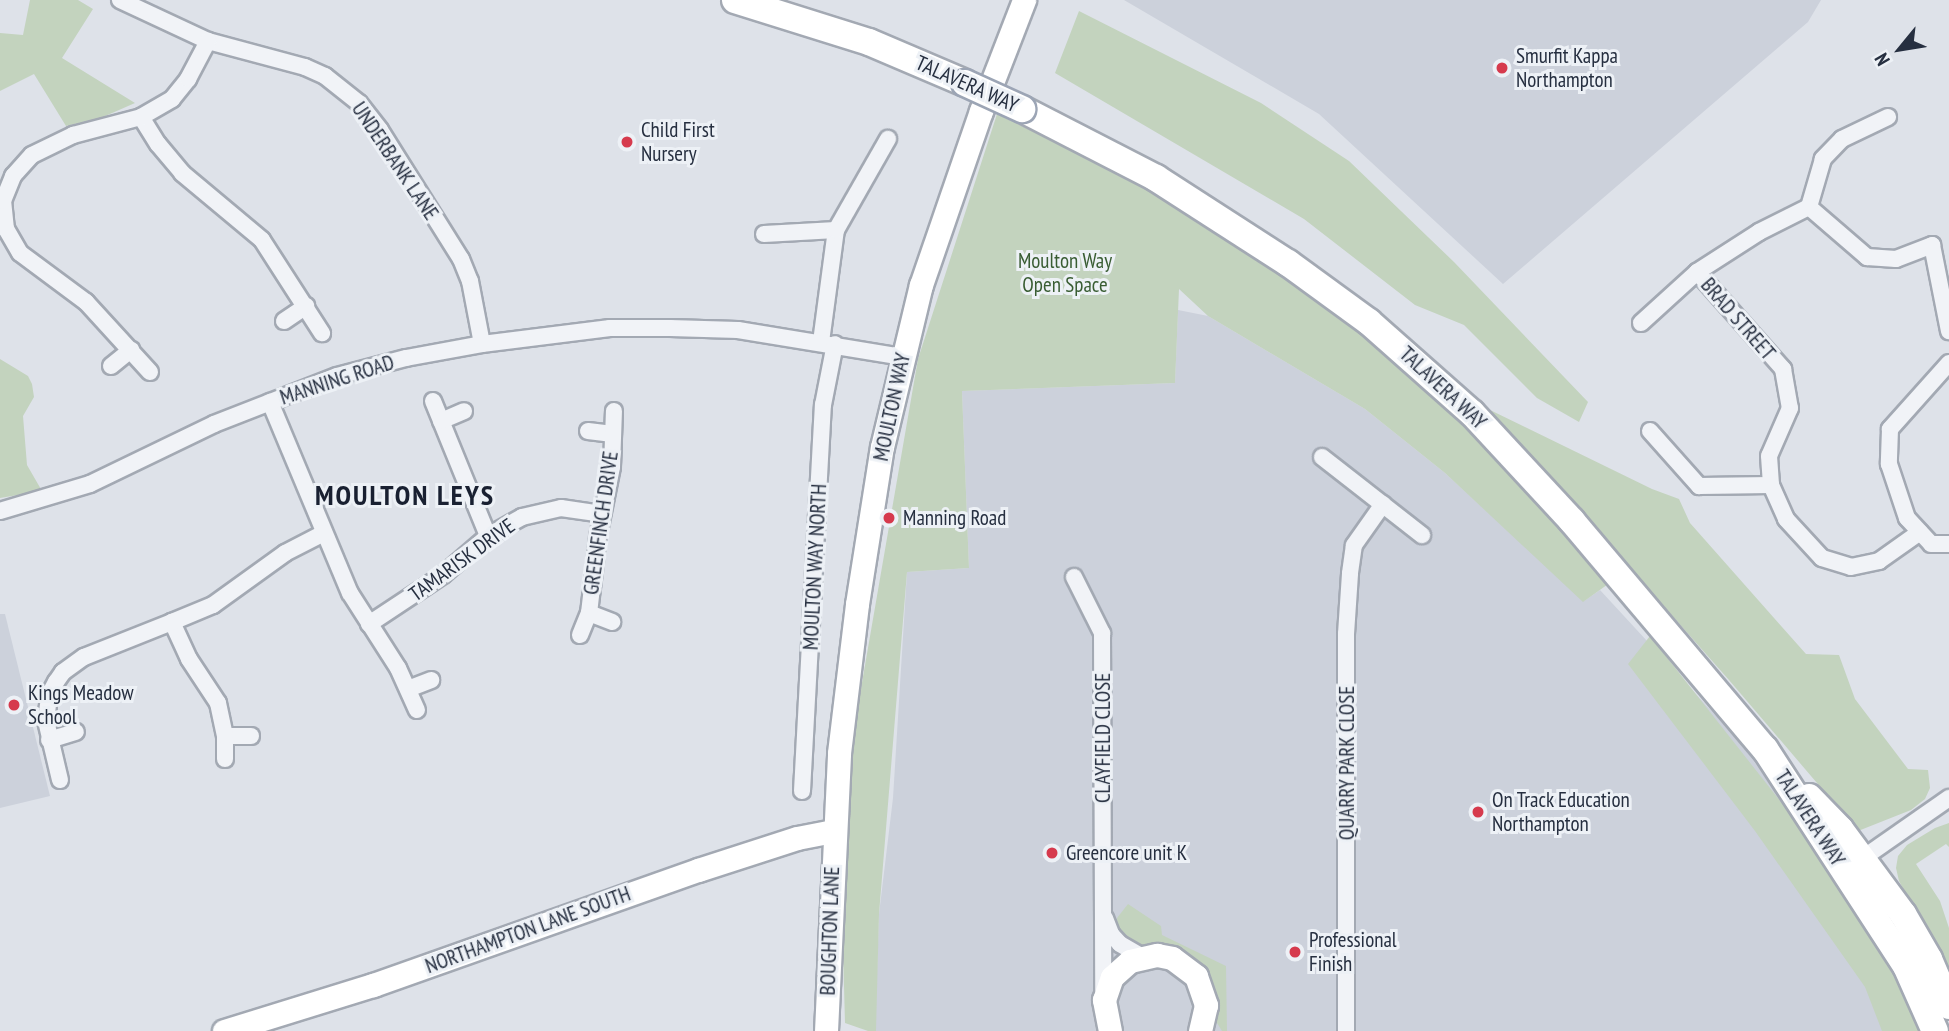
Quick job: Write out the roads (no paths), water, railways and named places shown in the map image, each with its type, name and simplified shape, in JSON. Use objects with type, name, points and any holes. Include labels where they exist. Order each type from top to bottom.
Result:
[{"type":"main road","name":"TALAVERA WAY","points":[[735,0],[869,42],[1023,109],[1108,152],[1233,226],[1369,322],[1436,379],[1572,520],[1765,749],[1906,966],[1935,1031]]},
{"type":"main road","points":[[1765,749],[1863,858],[1922,947],[1949,1006]]},
{"type":"street","name":"UNDERBANK LANE","points":[[120,0],[208,41],[305,67],[325,76],[359,103],[380,131],[461,259],[470,281],[482,344]]},
{"type":"street","name":"MOULTON WAY","points":[[834,831],[839,753],[857,604],[882,447],[902,357],[945,211],[1024,0]]},
{"type":"street","points":[[150,372],[86,302],[20,253],[6,229],[3,201],[12,176],[32,155],[73,135],[141,117],[172,99],[188,79],[208,41]]},
{"type":"street","points":[[141,117],[158,144],[182,173],[262,240],[322,333]]},
{"type":"street","points":[[1888,117],[1842,139],[1823,159],[1809,207],[1867,257],[1896,259],[1932,245],[1949,331]]},
{"type":"street","name":"MOULTON WAY NORTH","points":[[802,791],[823,405],[836,230],[888,139]]},
{"type":"street","name":"BRAD STREET","points":[[1641,323],[1697,272],[1759,232],[1809,207]]},
{"type":"street","points":[[764,234],[836,230]]},
{"type":"street","name":"BRAD STREET","points":[[1697,272],[1783,369],[1790,408],[1769,456],[1771,485],[1786,519],[1822,558],[1851,567],[1879,561],[1920,532]]},
{"type":"street","points":[[284,321],[306,306]]},
{"type":"street","name":"MANNING ROAD","points":[[0,511],[90,484],[214,424],[349,373],[405,358],[482,344],[610,328],[738,330],[902,357]]},
{"type":"street","points":[[111,366],[131,350]]},
{"type":"street","points":[[1949,363],[1890,429],[1889,464],[1907,518],[1931,544],[1949,544]]},
{"type":"street","points":[[433,401],[488,536]]},
{"type":"street","points":[[270,402],[350,593],[408,689],[417,710]]},
{"type":"street","points":[[441,421],[464,411]]},
{"type":"street","name":"GREENFINCH DRIVE","points":[[580,635],[589,613],[602,514],[612,467],[614,411]]},
{"type":"street","name":"GREENFINCH DRIVE","points":[[588,431],[613,433]]},
{"type":"street","points":[[1650,431],[1699,486],[1771,485]]},
{"type":"street","points":[[1322,457],[1422,535]]},
{"type":"street","name":"QUARRY PARK CLOSE","points":[[1346,1031],[1346,634],[1349,585],[1354,545],[1383,504]]},
{"type":"street","name":"TAMARISK DRIVE","points":[[369,624],[443,575],[488,536],[522,517],[561,508],[602,514]]},
{"type":"street","points":[[60,780],[49,740],[46,710],[49,695],[63,672],[84,657],[213,605],[285,553],[324,533]]},
{"type":"street","name":"CLAYFIELD CLOSE","points":[[1074,577],[1102,633],[1101,905],[1104,1019]]},
{"type":"street","name":"GREENFINCH DRIVE","points":[[589,613],[612,622]]},
{"type":"street","points":[[172,622],[190,659],[218,703],[225,736],[225,759]]},
{"type":"street","points":[[408,689],[431,680]]},
{"type":"street","points":[[49,740],[76,732]]},
{"type":"street","points":[[225,736],[251,736]]},
{"type":"street","points":[[1863,858],[1949,799]]},
{"type":"street","name":"NORTHAMPTON LANE SOUTH","points":[[223,1031],[373,985],[698,870],[797,838],[834,831]]},
{"type":"street","name":"BOUGHTON LANE","points":[[826,1031],[834,831]]},
{"type":"street","name":"CLAYFIELD CLOSE","points":[[1101,905],[1111,934],[1129,953],[1142,957]]},
{"type":"street","points":[[1104,1019],[1112,977],[1130,961],[1142,957],[1172,958],[1185,965],[1203,989],[1206,1027]]},
{"type":"place","name":"Smurfit Kappa Northampton","points":[[1502,68]]},
{"type":"place","name":"Child First Nursery","points":[[627,142]]},
{"type":"place","name":"Manning Road","points":[[889,518]]},
{"type":"place","name":"Kings Meadow School","points":[[14,705]]},
{"type":"place","name":"On Track Education Northampton","points":[[1478,812]]},
{"type":"place","name":"Greencore unit K","points":[[1052,853]]},
{"type":"place","name":"Professional Finish","points":[[1295,952]]},
{"type":"district","name":"MOULTON LEYS","points":[[405,495]]},
{"type":"park label","name":"Moulton Way Open Space","points":[[1065,273]]}]
